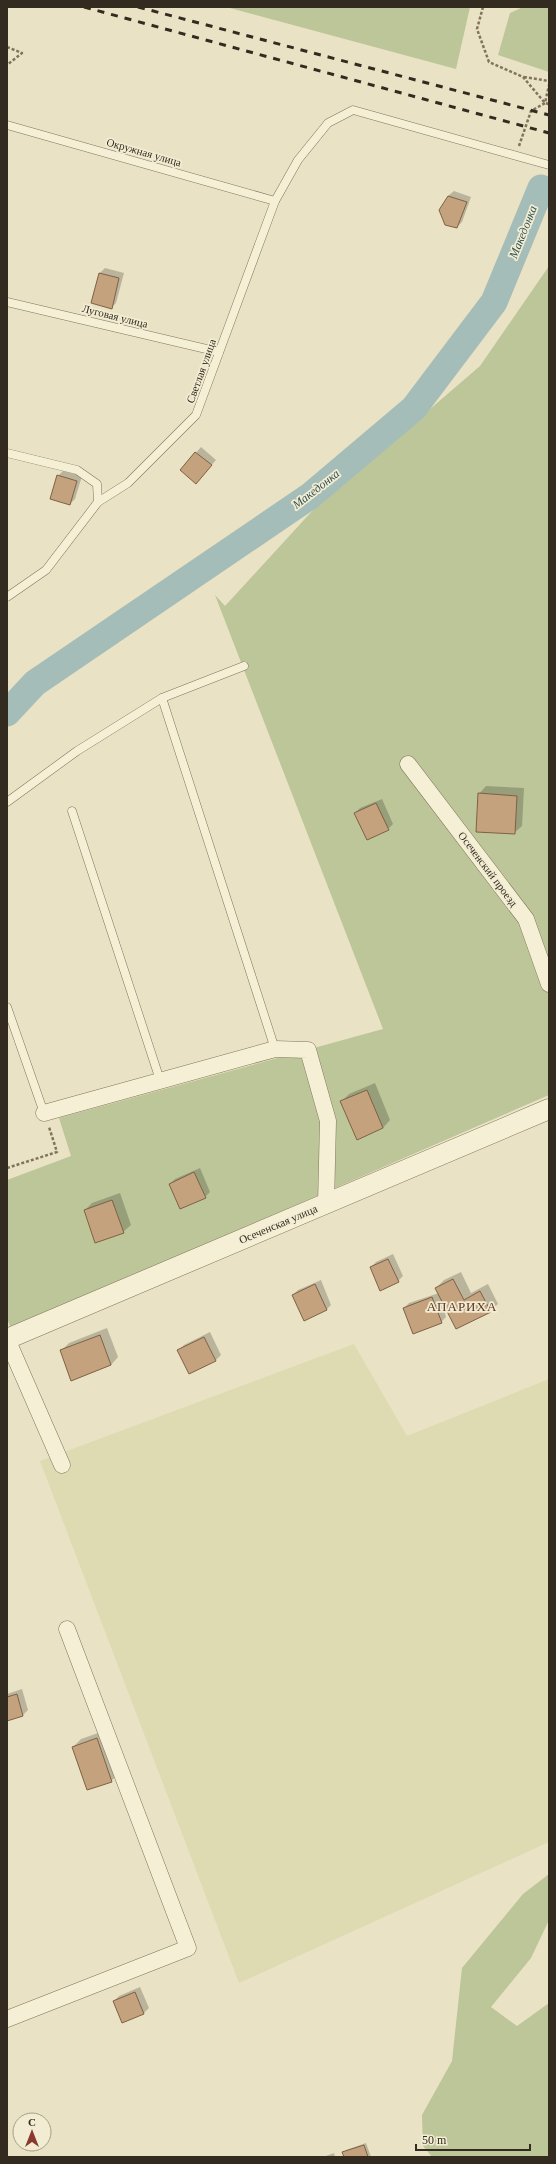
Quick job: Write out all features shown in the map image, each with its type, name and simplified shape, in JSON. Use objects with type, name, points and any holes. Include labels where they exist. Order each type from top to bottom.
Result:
[{"type":"street","name":"Осеченский проезд","points":[[408,764],[526,919],[549,984]]},
{"type":"street","points":[[44,1113],[275,1049],[308,1050],[328,1121],[326,1204]]},
{"type":"street","name":"Осеченская улица","points":[[7,1339],[549,1109]]},
{"type":"street","points":[[7,1339],[62,1465]]},
{"type":"street","points":[[7,2019],[188,1948],[66,1629]]},
{"type":"lane","name":"Светлая улица","points":[[7,597],[46,570],[98,502],[128,483],[196,415],[275,201],[298,160],[328,123],[353,110],[516,155]]},
{"type":"lane","name":"Окружная улица","points":[[7,125],[275,201]]},
{"type":"lane","points":[[516,155],[549,165]]},
{"type":"lane","name":"Луговая улица","points":[[7,302],[219,352]]},
{"type":"lane","points":[[7,454],[77,470],[97,484],[98,502]]},
{"type":"lane","points":[[7,802],[77,751],[162,698],[244,666]]},
{"type":"lane","points":[[162,698],[275,1049]]},
{"type":"lane","points":[[72,811],[160,1080]]},
{"type":"lane","points":[[7,1007],[44,1113]]},
{"type":"path","points":[[483,7],[478,29],[489,62],[523,77],[549,81]]},
{"type":"path","points":[[7,47],[22,53],[7,65]]},
{"type":"path","points":[[523,77],[545,103],[549,104]]},
{"type":"path","points":[[545,103],[549,85]]},
{"type":"path","points":[[516,155],[531,110],[545,103]]},
{"type":"path","points":[[7,1168],[57,1152],[44,1113]]},
{"type":"shaded area","points":[[354,1344],[407,1436],[549,1379],[549,1842],[239,1983],[40,1461]]},
{"type":"green space","points":[[226,7],[470,7],[456,69]]},
{"type":"green space","points":[[523,7],[549,7],[549,72],[498,55],[510,13]]},
{"type":"green space","points":[[549,266],[549,1095],[11,1329],[7,1318],[7,1180],[71,1156],[59,1118],[383,1029],[215,595],[225,606],[314,509],[480,366]]},
{"type":"green space","points":[[549,1874],[549,1920],[531,1958],[491,2007],[517,2026],[549,2003],[549,2157],[432,2157],[423,2146],[422,2115],[452,2061],[462,1968],[523,1894]]},
{"type":"building","points":[[448,196],[467,202],[457,228],[445,225],[439,210]]},
{"type":"building","points":[[99,273],[119,278],[112,309],[91,303]]},
{"type":"building","points":[[195,452],[212,465],[196,484],[180,470]]},
{"type":"building","points":[[57,475],[77,481],[70,505],[50,499]]},
{"type":"building","points":[[478,793],[517,796],[515,834],[476,832]]},
{"type":"building","points":[[376,803],[389,830],[367,840],[354,813]]},
{"type":"building","points":[[367,1090],[383,1128],[357,1140],[340,1101]]},
{"type":"building","points":[[194,1172],[206,1198],[180,1209],[169,1184]]},
{"type":"building","points":[[112,1200],[124,1233],[95,1243],[84,1210]]},
{"type":"building","points":[[388,1259],[399,1282],[380,1291],[370,1267]]},
{"type":"building","points":[[453,1279],[464,1300],[480,1291],[491,1312],[456,1329],[435,1288]]},
{"type":"building","points":[[315,1284],[327,1310],[304,1321],[292,1295]]},
{"type":"building","points":[[432,1297],[442,1323],[413,1334],[403,1308]]},
{"type":"building","points":[[100,1335],[111,1365],[71,1381],[60,1350]]},
{"type":"building","points":[[204,1337],[216,1361],[189,1374],[177,1350]]},
{"type":"building","points":[[17,1694],[23,1716],[7,1721],[7,1697]]},
{"type":"building","points":[[97,1738],[112,1782],[87,1790],[72,1747]]},
{"type":"building","points":[[135,1992],[144,2014],[122,2023],[113,2001]]},
{"type":"building","points":[[364,2145],[368,2157],[344,2157],[342,2152]]},
{"type":"waterway","name":"Македонка","points":[[7,713],[35,683],[310,496],[414,408],[494,302],[541,188]]},
{"type":"railway","points":[[84,7],[549,133]]},
{"type":"railway","points":[[138,7],[549,115]]},
{"type":"district","name":"АПАРИХА","points":[[462,1306]]}]
